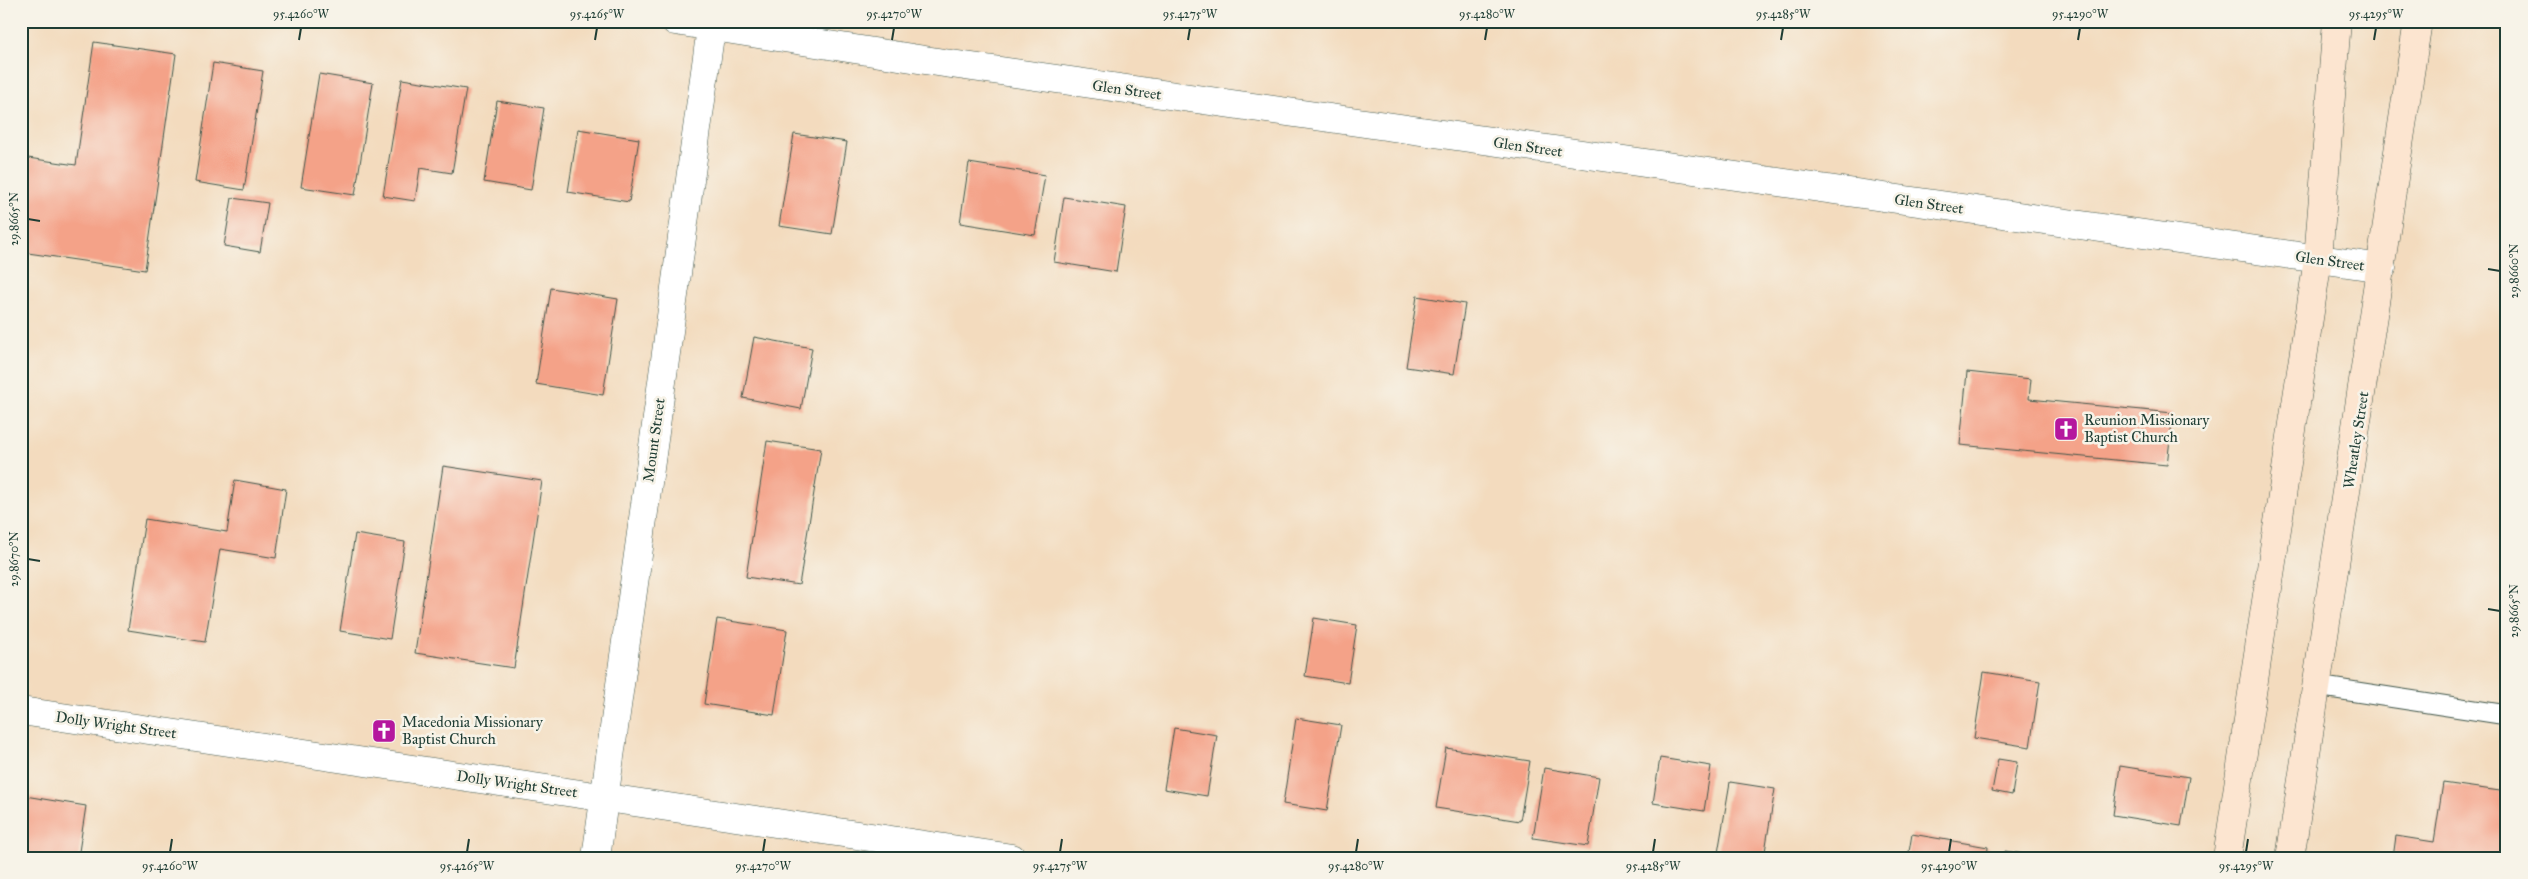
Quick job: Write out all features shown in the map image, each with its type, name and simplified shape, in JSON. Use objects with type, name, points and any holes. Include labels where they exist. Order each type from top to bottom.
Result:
[{"type":"main road","points":[[2227,858],[2318,259],[2337,21]]},
{"type":"main road","name":"Wheatley Street","points":[[2290,858],[2382,268],[2418,21]]},
{"type":"street","name":"Glen Street","points":[[675,21],[712,24],[944,64],[2382,268]]},
{"type":"street","name":"Mount Street","points":[[596,858],[712,24]]},
{"type":"street","name":"Dolly Wright Street","points":[[21,712],[1012,858]]},
{"type":"lane","points":[[2317,686],[2507,715]]},
{"type":"building","points":[[94,42],[176,54],[145,270],[21,252],[21,157],[76,165]]},
{"type":"building","points":[[213,63],[263,71],[244,190],[195,182]]},
{"type":"building","points":[[319,74],[373,83],[355,195],[301,187]]},
{"type":"building","points":[[402,79],[466,89],[452,173],[420,168],[415,201],[383,196]]},
{"type":"building","points":[[497,101],[544,108],[531,190],[484,182]]},
{"type":"building","points":[[578,129],[639,139],[629,202],[568,192]]},
{"type":"building","points":[[794,134],[847,142],[832,234],[779,226]]},
{"type":"building","points":[[969,163],[1045,175],[1035,235],[960,223]]},
{"type":"building","points":[[1064,197],[1126,207],[1116,272],[1054,262]]},
{"type":"building","points":[[232,198],[268,203],[260,252],[224,246]]},
{"type":"building","points":[[551,288],[618,299],[603,395],[536,384]]},
{"type":"building","points":[[1417,296],[1465,304],[1454,374],[1406,367]]},
{"type":"building","points":[[754,337],[812,348],[801,409],[743,398]]},
{"type":"building","name":"Reunion Missionary Baptist Church","points":[[1967,372],[2031,379],[2029,399],[2173,413],[2167,465],[1960,445]]},
{"type":"building","points":[[767,441],[821,449],[799,585],[746,577]]},
{"type":"building","points":[[443,466],[542,481],[514,668],[415,653]]},
{"type":"building","points":[[235,480],[286,489],[276,558],[220,549],[205,642],[128,630],[145,519],[227,532]]},
{"type":"building","points":[[355,534],[405,542],[390,639],[340,631]]},
{"type":"building","points":[[1314,618],[1357,625],[1348,683],[1305,676]]},
{"type":"building","points":[[717,619],[787,630],[774,715],[704,704]]},
{"type":"building","points":[[1984,672],[2040,681],[2030,747],[1974,738]]},
{"type":"building","points":[[1296,718],[1341,725],[1327,811],[1283,804]]},
{"type":"building","points":[[1174,728],[1217,735],[1207,796],[1164,789]]},
{"type":"building","points":[[1446,748],[1530,761],[1520,821],[1436,808]]},
{"type":"building","points":[[1660,758],[1711,766],[1704,811],[1653,803]]},
{"type":"building","points":[[1998,759],[2017,762],[2012,795],[1992,791]]},
{"type":"building","points":[[2120,766],[2189,777],[2181,826],[2113,815]]},
{"type":"building","points":[[1544,768],[1599,777],[1588,846],[1533,838]]},
{"type":"building","points":[[1730,782],[1775,789],[1764,858],[1718,853]]},
{"type":"building","points":[[2443,783],[2507,792],[2507,858],[2393,858],[2396,836],[2434,842]]},
{"type":"building","points":[[25,796],[86,806],[78,858],[40,858],[21,855],[21,817]]},
{"type":"building","points":[[1912,834],[1988,847],[1987,858],[1908,858]]},
{"type":"building","points":[[2005,851],[2044,857],[2044,858],[2004,858]]},
{"type":"place","name":"Reunion Missionary Baptist Church","points":[[2066,429]]},
{"type":"place","name":"Macedonia Missionary Baptist Church","points":[[384,731]]}]
